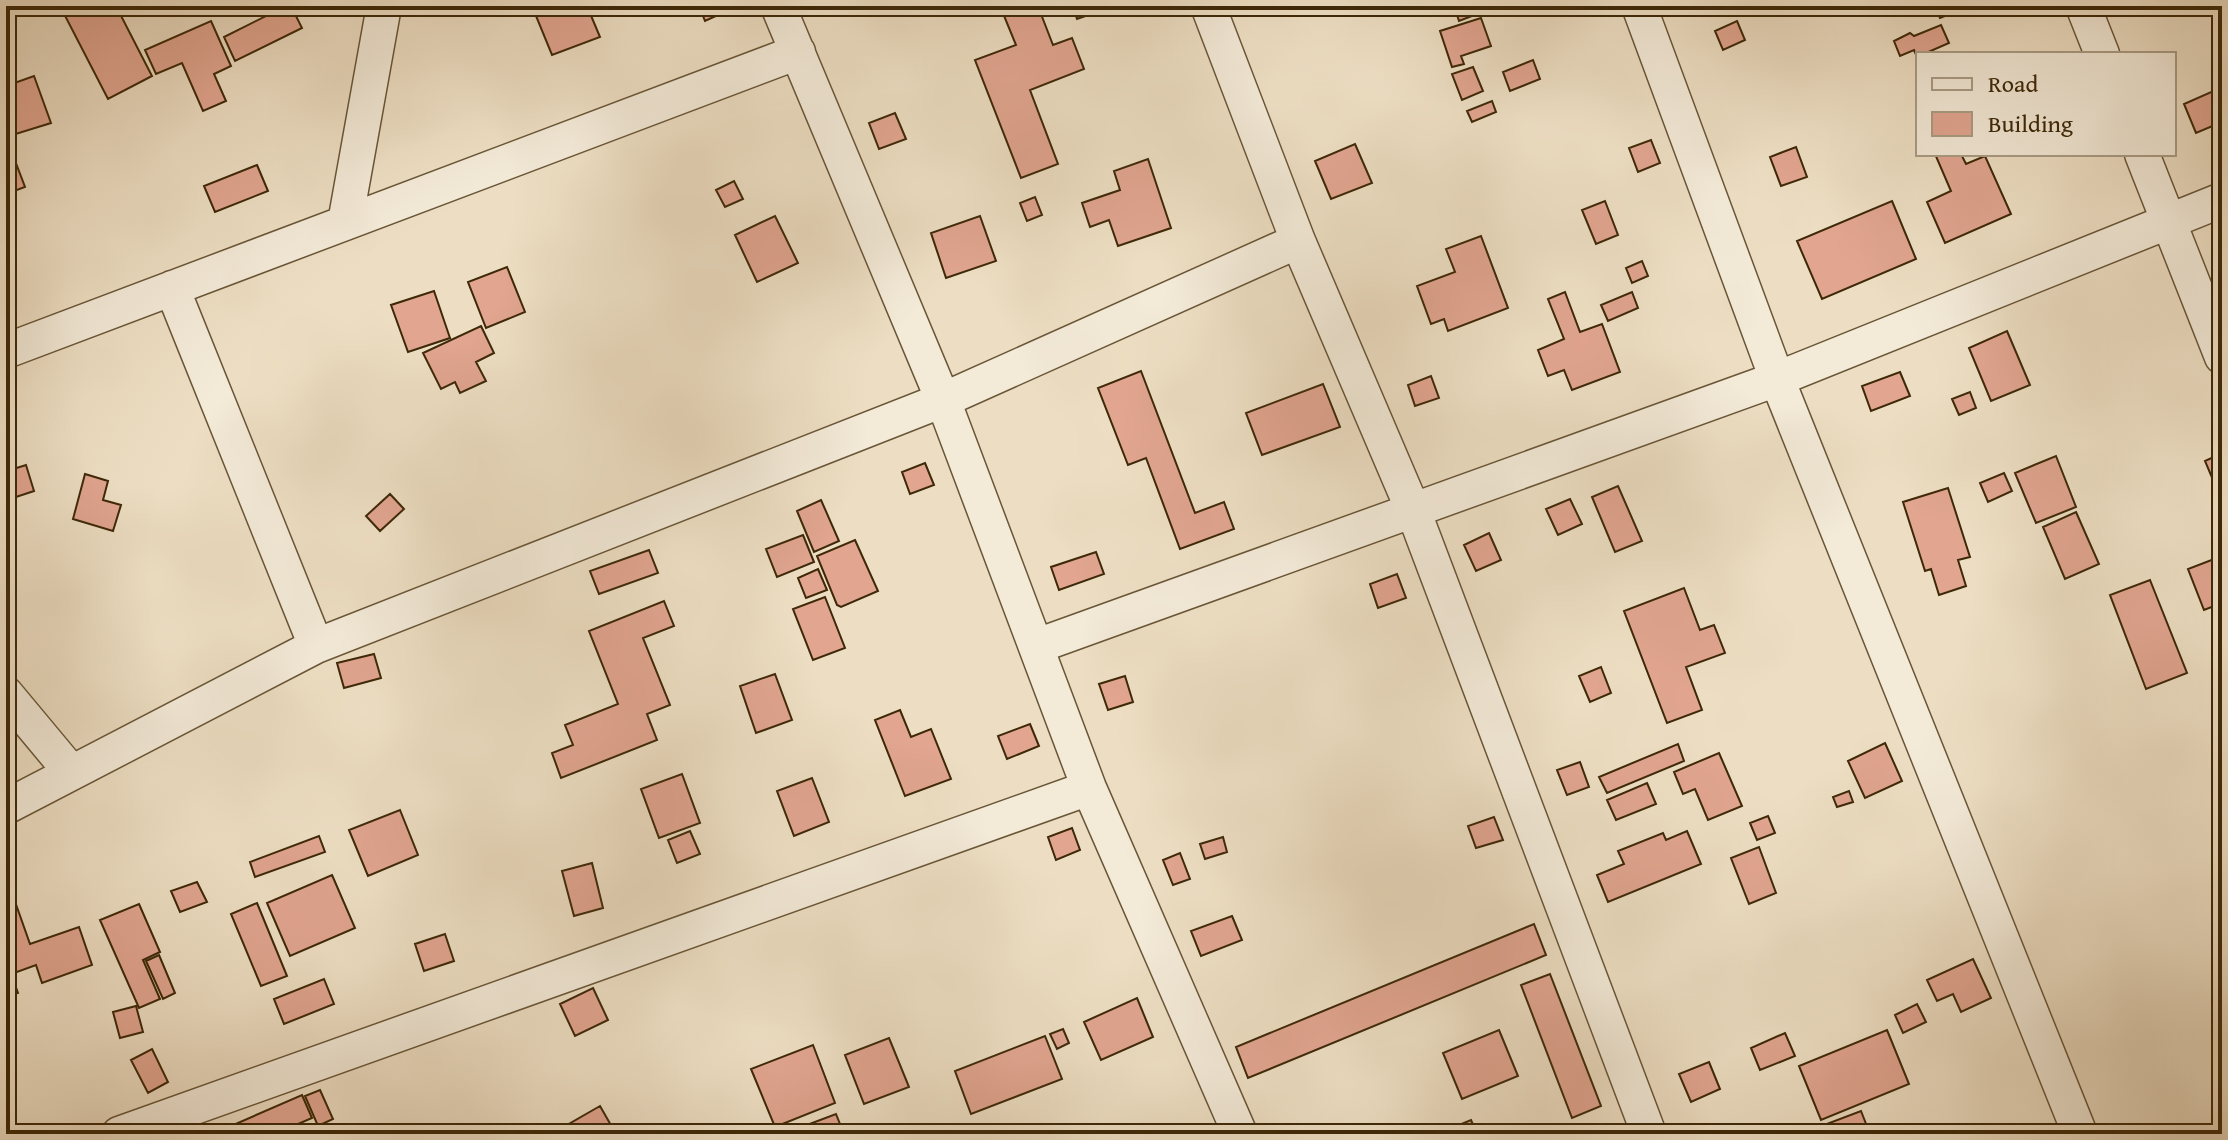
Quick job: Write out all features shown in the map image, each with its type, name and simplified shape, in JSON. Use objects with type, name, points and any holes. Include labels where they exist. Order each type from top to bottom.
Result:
[{"type":"street","points":[[345,223],[384,6]]},
{"type":"street","points":[[778,6],[943,400],[1089,788],[1240,1134]]},
{"type":"street","points":[[1208,6],[1298,241],[1413,510],[1649,1134]]},
{"type":"street","points":[[1639,6],[1777,379],[2080,1134]]},
{"type":"street","points":[[2083,6],[2101,52]]},
{"type":"street","points":[[6,351],[798,52]]},
{"type":"street","points":[[2143,156],[2222,357]]},
{"type":"street","points":[[1037,646],[1777,379],[2222,200]]},
{"type":"street","points":[[6,807],[316,646],[943,400],[1298,241]]},
{"type":"street","points":[[172,288],[316,646]]},
{"type":"street","points":[[6,694],[71,772]]},
{"type":"street","points":[[119,1134],[1089,788]]},
{"type":"building","points":[[60,6],[116,6],[152,76],[108,99]]},
{"type":"building","points":[[291,6],[302,28],[235,61],[224,37]]},
{"type":"building","points":[[545,6],[587,6],[600,37],[552,55],[534,11]]},
{"type":"building","points":[[699,6],[738,6],[705,21]]},
{"type":"building","points":[[1000,6],[1050,6],[1051,9],[1041,14],[1053,45],[1072,38],[1084,69],[1030,90],[1058,164],[1021,178],[975,60],[1016,45]]},
{"type":"building","points":[[1073,6],[1092,6],[1094,13],[1077,19]]},
{"type":"building","points":[[1454,6],[1498,6],[1459,21]]},
{"type":"building","points":[[1923,6],[1958,6],[1960,10],[1940,18],[1937,11],[1926,15]]},
{"type":"building","points":[[1481,18],[1491,46],[1461,56],[1464,64],[1452,67],[1440,31]]},
{"type":"building","points":[[211,21],[231,66],[214,74],[226,101],[203,111],[182,63],[156,74],[145,50]]},
{"type":"building","points":[[1737,21],[1745,40],[1723,50],[1715,31]]},
{"type":"building","points":[[1941,25],[1949,43],[1928,52],[1916,52],[1916,55],[1914,50],[1900,56],[1894,41],[1910,33],[1914,36]]},
{"type":"building","points":[[1533,60],[1540,79],[1510,91],[1503,72]]},
{"type":"building","points":[[1473,67],[1483,91],[1462,100],[1452,74]]},
{"type":"building","points":[[34,76],[51,123],[6,137],[6,86]]},
{"type":"building","points":[[2218,89],[2222,98],[2222,122],[2196,133],[2184,104]]},
{"type":"building","points":[[1492,101],[1496,112],[1472,122],[1467,111]]},
{"type":"building","points":[[895,113],[906,139],[879,149],[869,123]]},
{"type":"building","points":[[6,137],[25,187],[6,194]]},
{"type":"building","points":[[1651,140],[1660,163],[1638,172],[1629,148]]},
{"type":"building","points":[[1355,144],[1372,183],[1331,199],[1315,161]]},
{"type":"building","points":[[1796,147],[1807,177],[1781,186],[1770,157]]},
{"type":"building","points":[[1936,156],[1962,156],[1966,164],[1985,156],[2011,214],[1945,243],[1927,202],[1951,191]]},
{"type":"building","points":[[1148,159],[1171,228],[1118,246],[1109,220],[1090,227],[1082,203],[1120,190],[1114,171]]},
{"type":"building","points":[[257,165],[268,191],[215,212],[204,186]]},
{"type":"building","points":[[734,181],[743,199],[725,207],[716,190]]},
{"type":"building","points":[[1035,197],[1042,215],[1027,221],[1020,203]]},
{"type":"building","points":[[1605,201],[1618,235],[1596,244],[1582,210]]},
{"type":"building","points":[[1892,201],[1916,259],[1822,299],[1797,241]]},
{"type":"building","points":[[775,216],[798,263],[757,282],[735,235]]},
{"type":"building","points":[[980,216],[996,261],[946,278],[931,233]]},
{"type":"building","points":[[1481,236],[1508,308],[1448,331],[1444,319],[1431,324],[1417,286],[1455,272],[1446,249]]},
{"type":"building","points":[[1642,261],[1648,276],[1632,283],[1626,268]]},
{"type":"building","points":[[507,267],[525,312],[486,328],[468,282]]},
{"type":"building","points":[[434,291],[450,338],[408,352],[391,305]]},
{"type":"building","points":[[1565,292],[1580,332],[1602,324],[1620,372],[1572,390],[1564,370],[1548,376],[1538,350],[1564,339],[1548,299]]},
{"type":"building","points":[[1632,292],[1638,308],[1608,321],[1601,305]]},
{"type":"building","points":[[481,326],[494,353],[476,362],[486,381],[460,393],[455,382],[441,389],[423,353]]},
{"type":"building","points":[[2007,331],[2030,385],[1991,401],[1969,348]]},
{"type":"building","points":[[1141,371],[1195,513],[1224,502],[1234,529],[1180,549],[1146,458],[1128,465],[1098,388]]},
{"type":"building","points":[[1900,372],[1910,396],[1871,411],[1862,386]]},
{"type":"building","points":[[1431,376],[1439,398],[1415,406],[1408,385]]},
{"type":"building","points":[[1323,384],[1340,427],[1262,455],[1246,413]]},
{"type":"building","points":[[1970,392],[1976,408],[1959,415],[1952,399]]},
{"type":"building","points":[[2222,453],[2222,476],[2213,480],[2205,461]]},
{"type":"building","points":[[2056,456],[2076,507],[2036,523],[2015,473]]},
{"type":"building","points":[[925,463],[934,485],[910,494],[902,472]]},
{"type":"building","points":[[26,465],[34,491],[16,497],[7,471]]},
{"type":"building","points":[[2004,473],[2012,491],[1988,502],[1980,483]]},
{"type":"building","points":[[85,474],[108,481],[103,500],[121,505],[113,531],[73,519]]},
{"type":"building","points":[[1618,486],[1642,541],[1615,552],[1592,497]]},
{"type":"building","points":[[1948,488],[1970,557],[1958,560],[1966,586],[1939,595],[1931,569],[1925,571],[1903,502]]},
{"type":"building","points":[[390,494],[404,509],[380,531],[366,516]]},
{"type":"building","points":[[1570,499],[1582,524],[1558,535],[1546,509]]},
{"type":"building","points":[[821,500],[839,541],[814,552],[797,511]]},
{"type":"building","points":[[2076,512],[2099,564],[2065,579],[2043,527]]},
{"type":"building","points":[[1489,533],[1501,560],[1476,571],[1464,545]]},
{"type":"building","points":[[803,535],[814,562],[777,577],[766,549]]},
{"type":"building","points":[[855,540],[878,591],[841,607],[837,605],[817,556]]},
{"type":"building","points":[[649,550],[658,573],[599,594],[590,571]]},
{"type":"building","points":[[1096,552],[1104,574],[1059,590],[1051,567]]},
{"type":"building","points":[[2222,556],[2222,603],[2204,610],[2188,569]]},
{"type":"building","points":[[818,569],[827,590],[806,598],[798,578]]},
{"type":"building","points":[[1397,574],[1406,598],[1378,608],[1370,584]]},
{"type":"building","points":[[2150,580],[2187,673],[2146,689],[2110,595]]},
{"type":"building","points":[[1684,588],[1700,630],[1714,625],[1725,653],[1686,667],[1702,710],[1667,723],[1624,611]]},
{"type":"building","points":[[825,597],[845,648],[813,660],[793,609]]},
{"type":"building","points":[[664,601],[674,626],[643,638],[670,705],[647,714],[657,740],[561,778],[552,753],[573,745],[565,725],[618,704],[589,631]]},
{"type":"building","points":[[374,654],[381,678],[344,688],[337,663]]},
{"type":"building","points":[[1601,667],[1611,693],[1590,702],[1579,676]]},
{"type":"building","points":[[775,674],[792,720],[756,733],[740,686]]},
{"type":"building","points":[[1125,676],[1133,702],[1108,710],[1099,684]]},
{"type":"building","points":[[900,710],[911,737],[931,729],[951,779],[905,796],[875,720]]},
{"type":"building","points":[[1030,724],[1039,746],[1007,759],[998,736]]},
{"type":"building","points":[[1885,743],[1902,781],[1865,798],[1848,761]]},
{"type":"building","points":[[1678,744],[1684,761],[1607,793],[1599,777]]},
{"type":"building","points":[[1719,753],[1742,806],[1708,820],[1695,789],[1683,794],[1674,772]]},
{"type":"building","points":[[1580,762],[1589,787],[1567,795],[1557,770]]},
{"type":"building","points":[[682,774],[700,823],[659,838],[641,789]]},
{"type":"building","points":[[812,778],[829,822],[794,836],[777,791]]},
{"type":"building","points":[[1647,783],[1656,804],[1616,820],[1607,800]]},
{"type":"building","points":[[1849,791],[1853,802],[1837,807],[1833,797]]},
{"type":"building","points":[[400,810],[418,855],[368,876],[349,830]]},
{"type":"building","points":[[1768,816],[1775,833],[1757,840],[1750,823]]},
{"type":"building","points":[[1494,817],[1503,840],[1476,848],[1468,826]]},
{"type":"building","points":[[1072,828],[1080,850],[1056,860],[1048,837]]},
{"type":"building","points":[[690,831],[700,854],[677,863],[668,840]]},
{"type":"building","points":[[1687,831],[1701,864],[1608,902],[1597,875],[1624,864],[1618,851],[1663,833],[1666,840]]},
{"type":"building","points":[[319,836],[325,852],[255,877],[250,862]]},
{"type":"building","points":[[1223,837],[1227,852],[1205,859],[1200,844]]},
{"type":"building","points":[[1759,847],[1776,893],[1749,904],[1731,858]]},
{"type":"building","points":[[1180,853],[1190,879],[1173,885],[1163,860]]},
{"type":"building","points":[[592,863],[603,908],[574,916],[562,871]]},
{"type":"building","points":[[332,875],[355,928],[290,956],[267,903]]},
{"type":"building","points":[[6,876],[30,944],[79,927],[92,965],[42,983],[36,965],[11,974],[18,993],[6,997]]},
{"type":"building","points":[[197,882],[207,902],[180,912],[171,891]]},
{"type":"building","points":[[257,903],[287,976],[261,986],[231,914]]},
{"type":"building","points":[[139,904],[160,952],[143,960],[160,999],[139,1008],[100,920]]},
{"type":"building","points":[[1232,916],[1242,940],[1201,956],[1191,931]]},
{"type":"building","points":[[1534,924],[1546,955],[1248,1078],[1236,1047]]},
{"type":"building","points":[[445,934],[454,961],[424,971],[415,944]]},
{"type":"building","points":[[159,955],[175,993],[163,999],[146,961]]},
{"type":"building","points":[[1973,959],[1991,998],[1961,1012],[1953,994],[1937,1001],[1927,980]]},
{"type":"building","points":[[1550,974],[1601,1106],[1572,1118],[1521,985]]},
{"type":"building","points":[[324,979],[334,1004],[284,1024],[274,999]]},
{"type":"building","points":[[593,988],[608,1020],[575,1036],[560,1004]]},
{"type":"building","points":[[1137,998],[1153,1037],[1101,1060],[1084,1022]]},
{"type":"building","points":[[1917,1004],[1926,1022],[1903,1033],[1895,1015]]},
{"type":"building","points":[[136,1006],[143,1032],[120,1038],[113,1012]]},
{"type":"building","points":[[1063,1029],[1069,1043],[1057,1049],[1050,1034]]},
{"type":"building","points":[[1499,1030],[1518,1076],[1462,1099],[1443,1053]]},
{"type":"building","points":[[1887,1030],[1909,1084],[1821,1120],[1799,1066]]},
{"type":"building","points":[[1785,1033],[1795,1056],[1760,1070],[1751,1048]]},
{"type":"building","points":[[1045,1036],[1062,1079],[971,1114],[955,1071]]},
{"type":"building","points":[[889,1038],[909,1087],[864,1104],[845,1055]]},
{"type":"building","points":[[813,1045],[835,1103],[775,1127],[751,1069]]},
{"type":"building","points":[[152,1049],[168,1082],[148,1093],[131,1060]]},
{"type":"building","points":[[1709,1062],[1720,1089],[1691,1102],[1679,1074]]},
{"type":"building","points":[[320,1090],[333,1119],[318,1126],[305,1096]]},
{"type":"building","points":[[302,1095],[312,1118],[275,1134],[235,1134],[231,1126]]},
{"type":"building","points":[[600,1106],[616,1134],[556,1134],[555,1132]]},
{"type":"building","points":[[1861,1111],[1870,1134],[1828,1134],[1824,1125]]},
{"type":"building","points":[[836,1114],[844,1134],[783,1134]]},
{"type":"building","points":[[1471,1120],[1477,1134],[1437,1134]]}]
